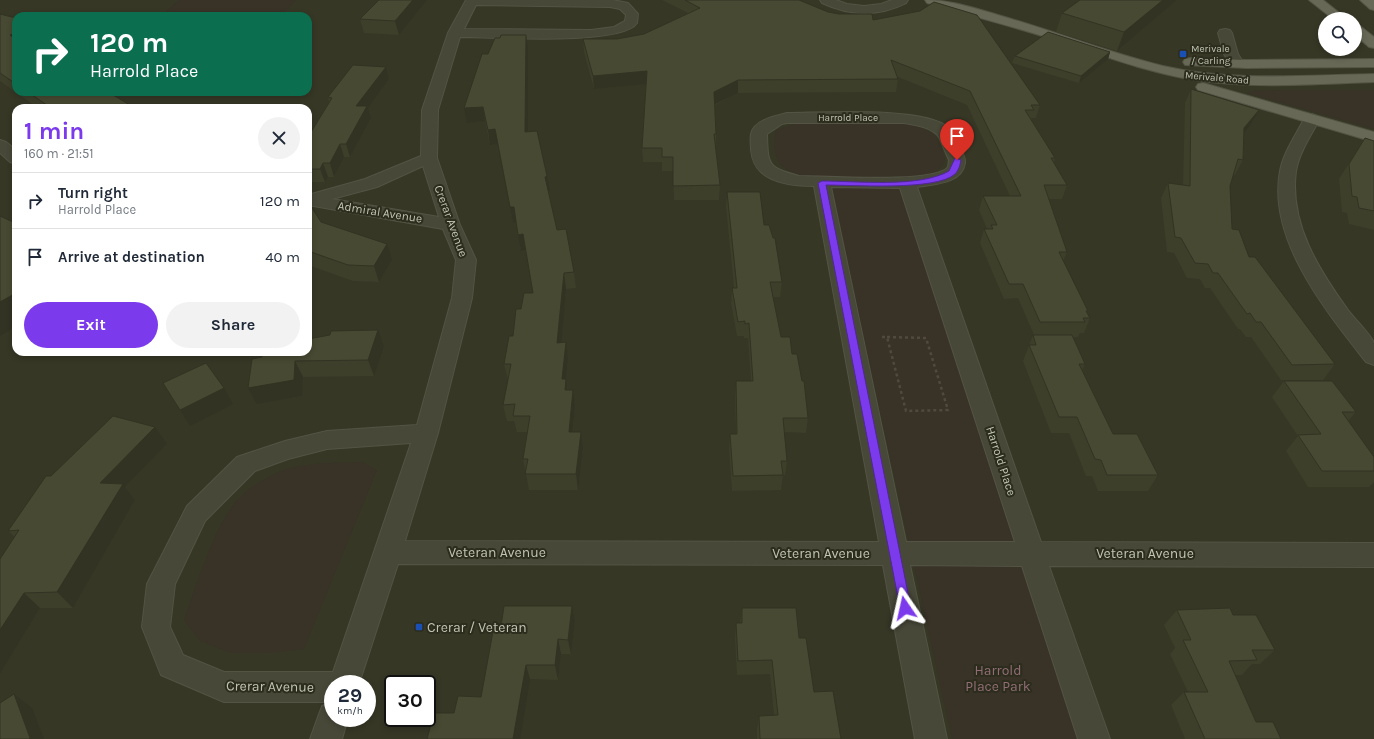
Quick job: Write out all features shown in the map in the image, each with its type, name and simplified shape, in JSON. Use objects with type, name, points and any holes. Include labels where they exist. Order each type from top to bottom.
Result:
[{"type":"main road","name":"Merivale Road","points":[[932,0],[1065,39],[1113,56],[1162,70],[1214,78],[1255,80],[1374,78]]},
{"type":"main road","points":[[1315,0],[1331,12]]},
{"type":"main road","points":[[1366,0],[1374,6]]},
{"type":"main road","points":[[1362,35],[1374,44]]},
{"type":"main road","name":"Merivale Road","points":[[1065,39],[1166,60],[1237,64],[1374,63]]},
{"type":"main road","points":[[1113,56],[1166,76],[1374,137]]},
{"type":"street","points":[[826,0],[847,8],[867,10],[887,7],[902,0]]},
{"type":"street","name":"Crerar Avenue","points":[[347,675],[426,433],[462,298],[466,260],[451,225],[429,158],[430,110],[455,33],[472,1],[610,3],[624,6],[632,14],[631,23],[617,30],[591,34],[455,33]]},
{"type":"street","points":[[1225,33],[1231,54],[1237,64]]},
{"type":"street","name":"Harrold Place","points":[[801,117],[904,118],[936,126],[948,137],[957,160],[956,167],[952,173],[944,177],[907,183],[798,182],[780,176],[767,169],[760,160],[759,134],[762,129],[777,120],[801,117]]},
{"type":"street","points":[[1312,119],[1294,154],[1288,171],[1286,188],[1288,208],[1296,235],[1307,261],[1322,289],[1340,316],[1374,357]]},
{"type":"street","points":[[0,145],[12,156]]},
{"type":"street","name":"Admiral Avenue","points":[[312,199],[371,183],[429,158]]},
{"type":"street","points":[[822,183],[931,739]]},
{"type":"street","name":"Harrold Place","points":[[907,183],[1094,739]]},
{"type":"street","name":"Admiral Avenue","points":[[312,201],[425,219],[451,225]]},
{"type":"street","name":"Crerar Avenue","points":[[324,687],[224,687],[172,665],[156,627],[161,584],[196,514],[246,464],[285,450],[327,440],[426,433]]},
{"type":"street","name":"Veteran Avenue","points":[[388,552],[1374,555]]},
{"type":"street","points":[[326,739],[330,727]]},
{"type":"path","points":[[852,337],[887,337],[926,338],[948,410],[906,411],[887,337]]},
{"type":"green space","points":[[179,0],[296,0],[286,12],[166,12]]},
{"type":"green space","points":[[1374,90],[1374,129],[1247,93],[1252,91]]},
{"type":"green space","name":"Harrold Place Park","points":[[869,122],[908,125],[923,128],[933,134],[939,142],[945,159],[938,170],[921,177],[902,179],[1078,739],[952,739],[829,179],[805,176],[786,169],[780,163],[776,155],[774,144],[776,130],[799,123]]},
{"type":"green space","points":[[363,462],[377,470],[304,649],[270,653],[231,653],[200,641],[184,620],[214,538],[222,522],[240,497],[264,480],[290,468],[317,464]]},
{"type":"building","points":[[379,0],[413,0],[395,21],[360,19]]},
{"type":"building","points":[[685,0],[799,0],[828,12],[839,14],[872,14],[873,20],[920,11],[934,2],[977,15],[1040,105],[1031,105],[1034,110],[1025,110],[1055,158],[1051,158],[1067,185],[1044,185],[1067,252],[1059,252],[1090,318],[1083,318],[1085,322],[1040,322],[1023,284],[1009,284],[984,229],[993,229],[991,225],[997,225],[983,196],[1021,196],[970,91],[891,60],[898,79],[738,80],[714,92],[716,134],[714,134],[720,185],[673,186],[673,157],[662,157],[662,148],[642,148],[647,71],[593,76],[583,39],[617,39],[644,34],[700,8]]},
{"type":"building","points":[[1080,0],[1163,0],[1124,32],[1062,13]]},
{"type":"building","points":[[0,14],[12,17],[12,34],[10,35],[12,37],[12,81],[0,73]]},
{"type":"building","points":[[1048,32],[1110,52],[1081,76],[1015,56]]},
{"type":"building","points":[[501,35],[526,35],[525,132],[537,131],[547,176],[545,177],[557,230],[566,229],[574,272],[564,273],[557,343],[566,342],[562,379],[566,379],[565,390],[573,390],[569,432],[581,432],[576,474],[525,474],[528,459],[523,459],[530,416],[513,416],[515,404],[503,405],[511,364],[504,364],[509,336],[513,336],[516,309],[521,309],[524,293],[533,293],[523,234],[518,235],[514,207],[510,207],[495,129],[488,130],[483,107],[464,108],[482,54],[488,54],[495,38],[500,38]]},
{"type":"building","points":[[353,65],[386,67],[356,106],[367,106],[346,144],[340,144],[330,163],[323,163],[320,169],[312,169],[312,130],[332,98],[328,97]]},
{"type":"building","points":[[1191,89],[1259,110],[1244,128],[1243,160],[1238,159],[1230,186],[1232,229],[1239,230],[1249,257],[1255,257],[1335,364],[1292,365],[1261,322],[1256,322],[1250,313],[1247,314],[1218,273],[1213,273],[1208,264],[1195,263],[1181,238],[1175,237],[1168,183],[1190,186]]},
{"type":"building","points":[[34,96],[115,96],[128,104],[45,104]]},
{"type":"building","points":[[1365,138],[1374,141],[1374,211],[1359,208],[1357,197],[1352,196],[1349,164]]},
{"type":"building","points":[[727,192],[760,192],[764,225],[769,225],[773,238],[775,238],[782,282],[770,282],[781,337],[790,337],[792,354],[797,354],[802,381],[804,381],[808,418],[783,418],[787,461],[781,461],[783,475],[733,476],[730,434],[737,434],[736,381],[753,381],[749,323],[745,324],[745,321],[738,322],[732,288],[737,288]]},
{"type":"building","points":[[312,208],[321,222],[387,244],[374,266],[348,265],[312,252]]},
{"type":"building","points":[[0,216],[12,222],[12,295],[0,302]]},
{"type":"building","points":[[378,330],[368,360],[295,361],[294,380],[248,388],[252,359],[262,356],[312,356],[312,338],[330,335],[331,331]]},
{"type":"building","points":[[1033,335],[1072,335],[1085,364],[1079,364],[1113,434],[1137,434],[1158,475],[1107,475],[1101,460],[1095,459],[1077,417],[1059,417],[1029,345],[1036,345]]},
{"type":"building","points":[[206,363],[224,388],[180,410],[163,383]]},
{"type":"building","points":[[1284,381],[1332,381],[1356,412],[1342,412],[1374,457],[1374,471],[1322,471],[1298,435],[1321,434]]},
{"type":"building","points":[[113,416],[155,427],[100,483],[123,484],[57,592],[24,593],[0,630],[0,559],[19,530],[8,531],[46,476],[51,476]]},
{"type":"building","points":[[504,606],[572,606],[568,640],[558,639],[555,665],[526,665],[513,739],[427,739],[430,727],[436,727],[436,713],[454,713],[458,696],[481,697],[494,626],[501,626]]},
{"type":"building","points":[[742,608],[796,608],[799,638],[806,638],[814,692],[833,691],[841,739],[760,739],[759,716],[778,715],[772,660],[738,661],[736,623],[742,623]]},
{"type":"building","points":[[1230,608],[1233,615],[1256,615],[1275,650],[1252,650],[1257,660],[1229,661],[1256,722],[1273,722],[1281,739],[1205,739],[1184,692],[1208,692],[1183,640],[1191,640],[1177,610]]},
{"type":"building","points":[[14,694],[30,738],[29,739],[0,739],[0,703]]},
{"type":"place","name":"Merivale / Carling","points":[[1183,54]]},
{"type":"place","name":"Crerar / Veteran","points":[[419,627]]},
{"type":"route","points":[[905,608],[822,183],[907,183],[930,180],[944,177],[952,173],[956,167],[957,160]]}]
